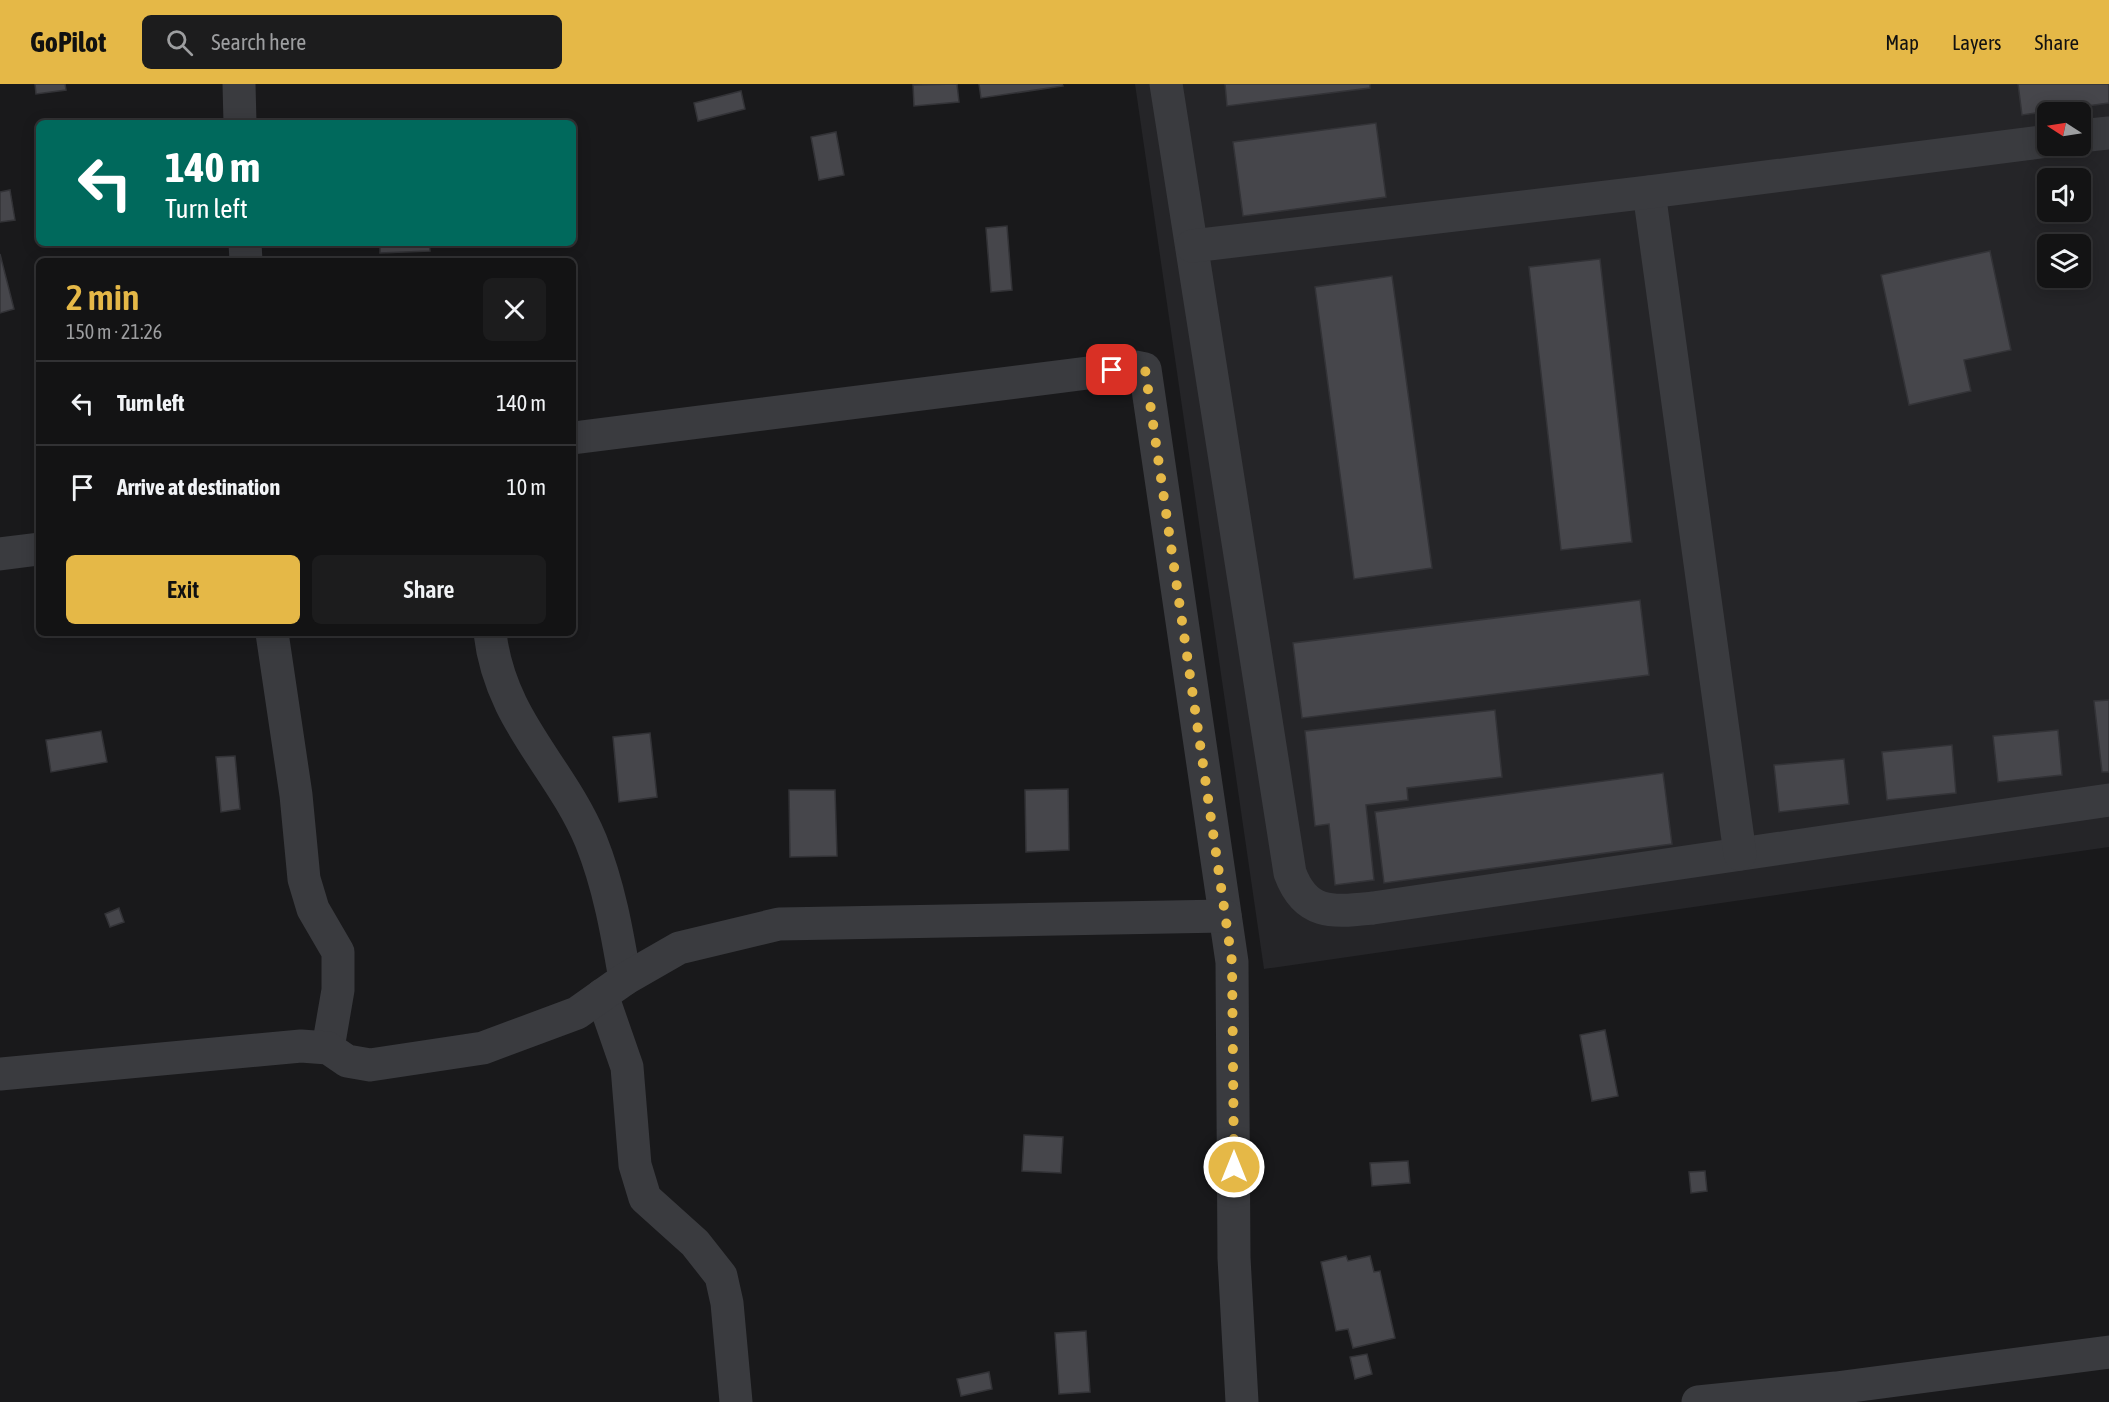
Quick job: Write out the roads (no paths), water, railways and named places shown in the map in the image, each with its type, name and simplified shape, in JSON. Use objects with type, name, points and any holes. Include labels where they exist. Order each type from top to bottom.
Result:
[{"type":"street","points":[[239,84],[240,120]]},
{"type":"street","points":[[1166,84],[1288,861],[1297,891],[1307,901],[1322,909],[1339,912],[2109,800]]},
{"type":"street","points":[[2091,135],[2109,133]]},
{"type":"street","points":[[1192,246],[1649,192],[2037,142]]},
{"type":"street","points":[[1649,192],[1740,854]]},
{"type":"street","points":[[576,438],[1135,367],[1145,369],[1232,962],[1234,1258],[1242,1402]]},
{"type":"street","points":[[0,554],[36,549]]},
{"type":"street","points":[[272,636],[296,795],[304,879],[313,909],[338,952],[338,990],[328,1048]]},
{"type":"street","points":[[491,636],[500,683],[529,740],[560,785],[591,840],[612,903],[614,987],[627,1068],[635,1165],[645,1198],[695,1243],[721,1276],[727,1303],[736,1402]]},
{"type":"street","points":[[0,1074],[289,1047],[328,1048],[347,1060],[370,1065],[483,1048],[577,1013],[614,987],[679,948],[778,924],[1225,916]]},
{"type":"street","points":[[1698,1402],[1836,1388],[2109,1352]]}]
